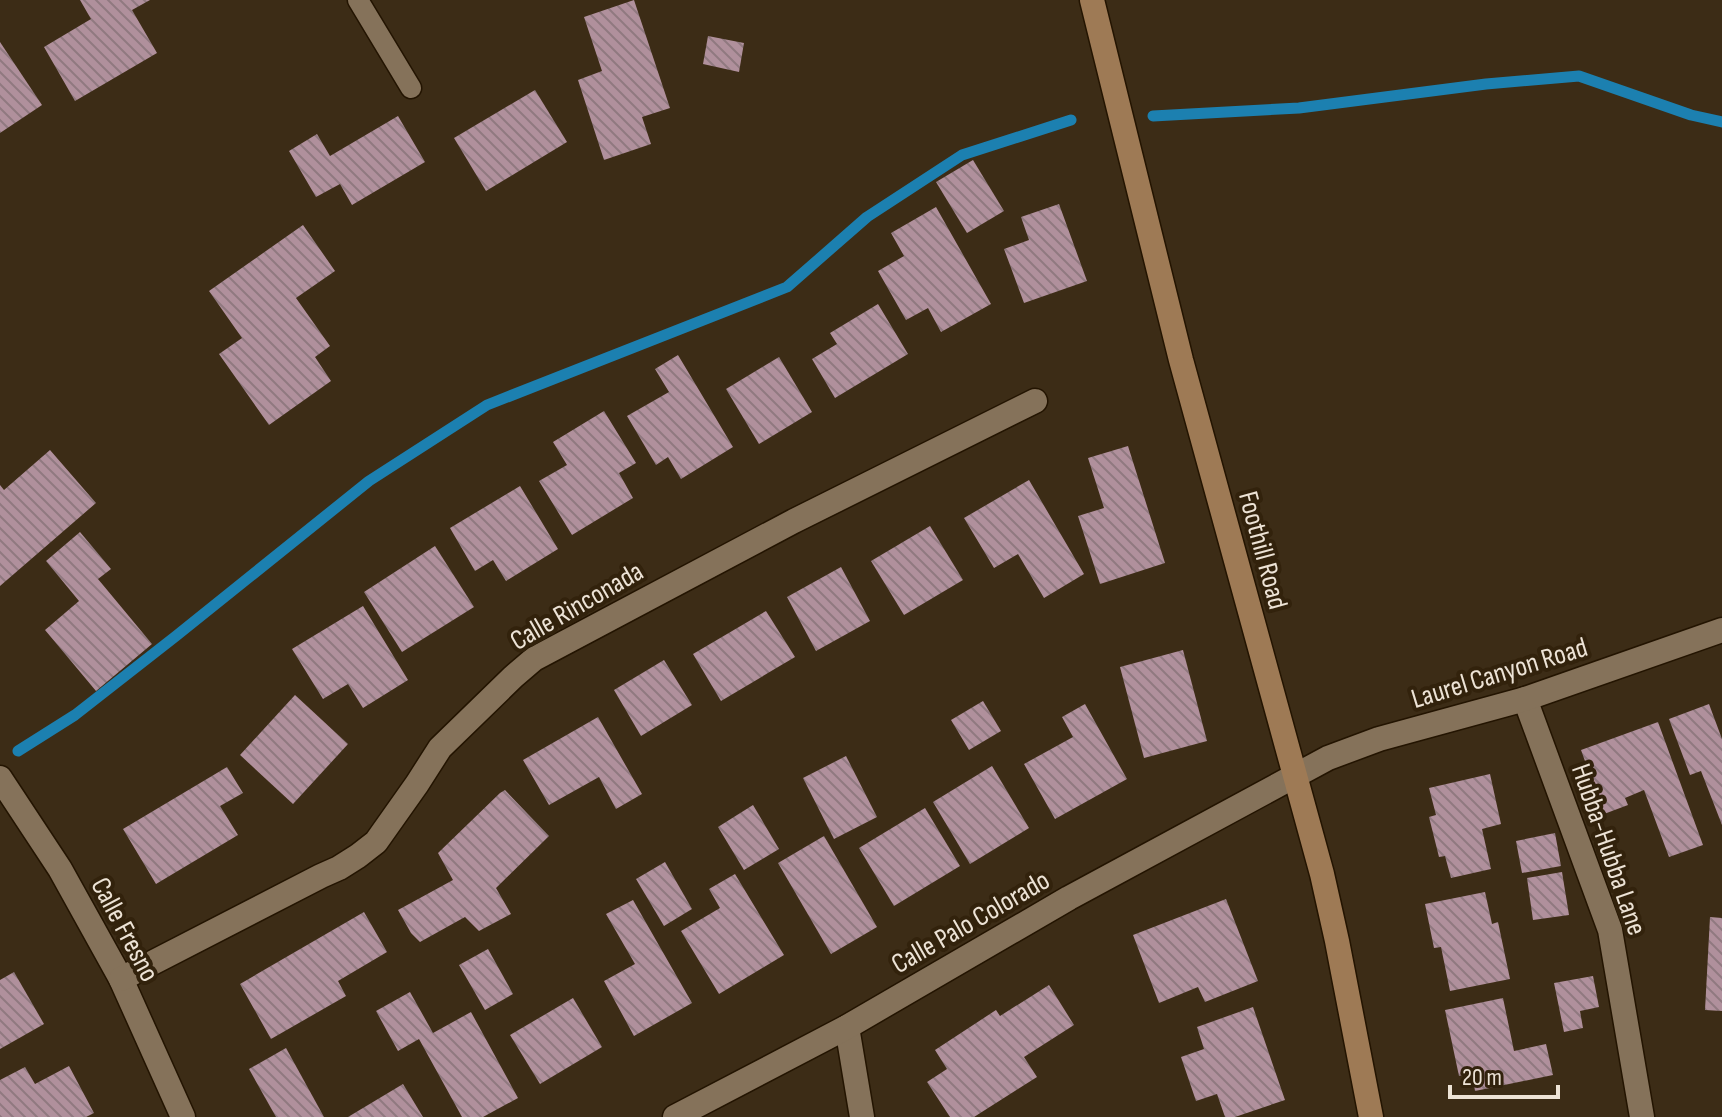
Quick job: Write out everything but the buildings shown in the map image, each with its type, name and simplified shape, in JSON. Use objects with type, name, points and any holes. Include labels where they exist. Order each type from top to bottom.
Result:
[{"type":"main road","name":"Foothill Road","points":[[1092,0],[1181,360],[1310,829],[1337,941],[1371,1117]]},
{"type":"street","name":"Calle Rinconada","points":[[121,979],[358,856],[376,842],[440,748],[534,659],[794,521],[1035,401]]},
{"type":"street","name":"Laurel Canyon Road","points":[[1295,776],[1328,758],[1379,739],[1525,699],[1722,630]]},
{"type":"street","name":"Hubba-Hubba Lane","points":[[1525,699],[1610,930],[1642,1117]]},
{"type":"street","name":"Calle Palo Colorado","points":[[675,1117],[847,1027],[1069,898],[1295,776]]},
{"type":"street","name":"Calle Fresno","points":[[0,778],[60,869],[121,979],[183,1117]]},
{"type":"street","points":[[847,1027],[862,1117]]},
{"type":"lane","points":[[358,0],[411,88]]},
{"type":"waterway","points":[[1153,116],[1299,108],[1486,84],[1579,76],[1691,115],[1722,122]]},
{"type":"waterway","points":[[18,751],[75,715],[369,481],[487,405],[787,287],[867,217],[962,155],[1071,120]]}]
